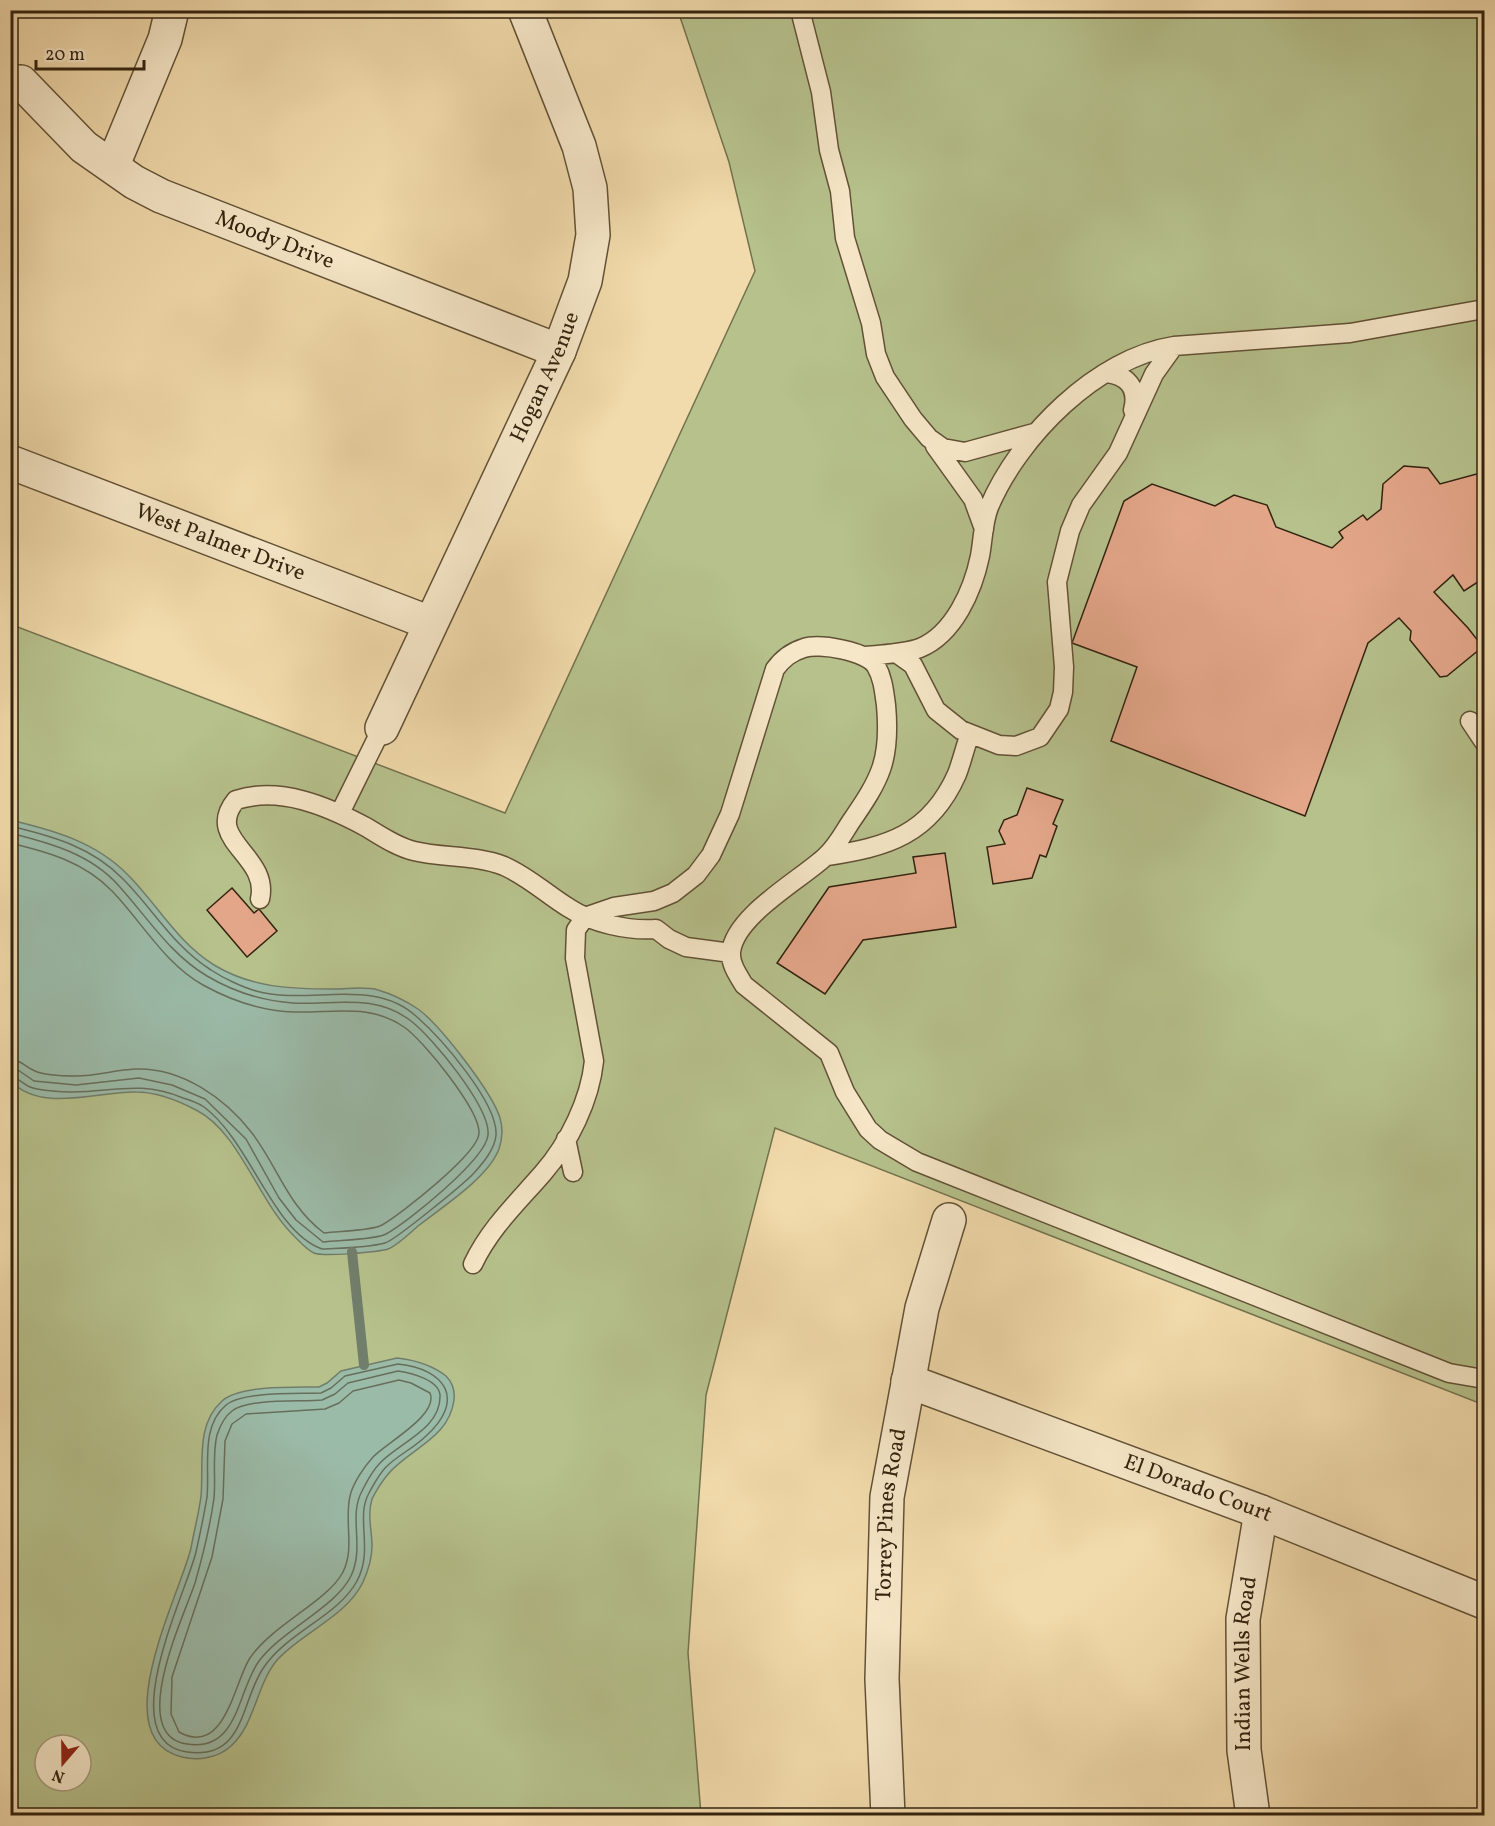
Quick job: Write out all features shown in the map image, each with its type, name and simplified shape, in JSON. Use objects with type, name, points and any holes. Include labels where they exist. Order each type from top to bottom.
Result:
[{"type":"street","points":[[113,165],[165,39],[172,10]]},
{"type":"street","name":"Hogan Avenue","points":[[382,728],[559,351],[585,281],[592,235],[590,188],[579,146],[525,10]]},
{"type":"street","name":"Moody Drive","points":[[21,82],[84,147],[113,165],[134,182],[161,196],[559,351]]},
{"type":"street","name":"West Palmer Drive","points":[[10,462],[430,623]]},
{"type":"street","name":"Torrey Pines Road","points":[[888,1815],[882,1679],[887,1497],[922,1308],[949,1220]]},
{"type":"street","name":"El Dorado Court","points":[[908,1381],[1261,1512],[1485,1602]]},
{"type":"street","name":"Indian Wells Road","points":[[1253,1815],[1244,1750],[1243,1619],[1261,1512]]},
{"type":"lane","points":[[800,10],[821,92],[824,123],[844,214],[845,238],[871,323],[876,354],[885,377],[898,399],[955,471],[973,499],[984,529]]},
{"type":"lane","points":[[473,1264],[484,1241],[545,1171],[566,1139],[586,1096],[594,1061],[574,958],[576,930],[585,917],[614,908],[654,901],[673,893],[696,875],[711,855],[730,814],[746,768],[770,681],[782,660],[806,647],[823,647],[866,656],[896,653],[918,648],[933,641],[961,607],[975,575],[989,508],[1034,433],[1130,357],[1149,350],[1174,346],[1350,333],[1485,309]]},
{"type":"lane","points":[[896,653],[913,665],[936,710],[961,730],[999,745],[1016,746],[1040,737],[1059,709],[1064,667],[1057,608],[1060,561],[1081,505],[1118,453],[1129,424],[1154,374],[1174,346]]},
{"type":"lane","points":[[1107,373],[1120,374],[1133,388],[1135,401],[1129,424]]},
{"type":"lane","points":[[928,438],[943,448],[965,452],[1034,433]]},
{"type":"lane","points":[[866,656],[875,663],[884,687],[888,745],[878,780],[826,856],[774,895],[739,933],[731,953],[737,974],[744,985],[829,1053],[845,1092],[868,1129],[880,1140],[916,1162],[1449,1372],[1485,1379]]},
{"type":"lane","points":[[1470,721],[1485,742]]},
{"type":"lane","points":[[340,813],[382,728]]},
{"type":"lane","points":[[826,856],[883,846],[912,832],[947,793],[957,773],[970,734]]},
{"type":"lane","points":[[260,899],[262,892],[256,869],[226,829],[225,820],[236,800],[270,795],[309,802],[340,813],[412,851],[502,865],[530,879],[567,908],[585,917],[644,930],[656,929],[686,948],[731,953]]},
{"type":"lane","points":[[566,1139],[573,1172]]},
{"type":"green space","points":[[678,11],[1484,11],[1484,1405],[775,1128],[706,1395],[688,1653],[701,1815],[11,1815],[10,624],[505,813],[755,271],[729,162]]},
{"type":"water","points":[[10,820],[58,833],[102,854],[139,886],[189,945],[201,956],[228,973],[272,986],[373,989],[394,996],[418,1009],[439,1029],[464,1060],[495,1107],[500,1118],[502,1134],[499,1149],[493,1160],[475,1181],[392,1247],[363,1253],[319,1254],[306,1248],[282,1222],[225,1134],[211,1120],[196,1110],[182,1103],[144,1092],[53,1098],[37,1096],[23,1090],[10,1080]]},
{"type":"water","points":[[397,1358],[423,1364],[446,1376],[453,1387],[454,1400],[445,1424],[389,1473],[372,1499],[371,1555],[365,1578],[356,1594],[336,1614],[278,1659],[265,1680],[246,1726],[226,1750],[208,1758],[188,1758],[159,1745],[149,1723],[147,1695],[153,1662],[191,1548],[201,1496],[204,1433],[213,1411],[222,1401],[241,1392],[268,1388],[319,1387],[341,1371]]},
{"type":"building","points":[[1404,466],[1428,468],[1440,484],[1484,472],[1484,578],[1464,591],[1453,575],[1434,592],[1468,628],[1479,642],[1480,649],[1447,676],[1440,677],[1410,640],[1411,631],[1399,618],[1368,643],[1305,816],[1111,741],[1137,667],[1072,643],[1124,501],[1152,484],[1215,506],[1234,495],[1267,505],[1276,527],[1332,548],[1343,538],[1339,532],[1363,515],[1367,520],[1381,509],[1383,484]]},
{"type":"building","points":[[1027,788],[1063,800],[1053,824],[1057,826],[1046,857],[1040,855],[1032,878],[993,884],[987,847],[1005,844],[999,831],[1004,820],[1017,815]]},
{"type":"building","points":[[945,853],[956,927],[863,940],[825,994],[777,963],[829,887],[916,873],[913,857]]},
{"type":"building","points":[[232,888],[254,913],[259,909],[277,931],[247,957],[207,910]]},
{"type":"waterway","points":[[352,1252],[364,1365]]}]
